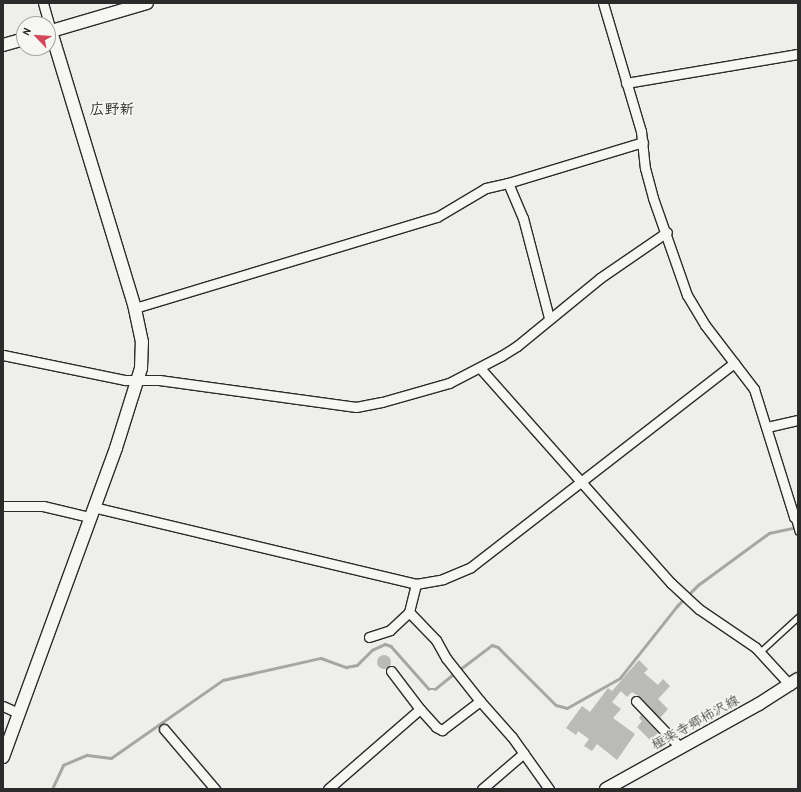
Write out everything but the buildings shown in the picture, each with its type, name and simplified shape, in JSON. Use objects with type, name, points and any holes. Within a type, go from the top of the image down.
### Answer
[{"type":"street","points":[[43,3],[46,16]]},
{"type":"street","points":[[56,30],[147,3]]},
{"type":"street","points":[[603,3],[643,142],[645,168],[687,296],[705,325],[754,389],[796,517]]},
{"type":"street","points":[[3,45],[16,41]]},
{"type":"street","points":[[3,756],[139,381],[142,342],[135,308],[56,51]]},
{"type":"street","points":[[626,83],[798,54]]},
{"type":"street","points":[[135,308],[437,217],[486,188],[508,183],[643,142]]},
{"type":"street","points":[[508,183],[523,218],[549,318]]},
{"type":"street","points":[[3,355],[125,380],[159,380],[356,407],[449,383],[480,368],[517,346],[549,318],[600,278],[667,232]]},
{"type":"street","points":[[3,506],[43,506],[91,512],[416,584],[443,579],[471,567],[734,363]]},
{"type":"street","points":[[480,368],[671,583],[699,608],[738,633],[794,682]]},
{"type":"street","points":[[767,427],[798,420]]},
{"type":"street","points":[[369,637],[390,630],[409,612],[416,584]]},
{"type":"street","points":[[409,612],[436,640],[446,658],[524,753],[546,788]]},
{"type":"street","points":[[391,671],[420,709],[436,727],[442,730],[480,701]]},
{"type":"street","name":"極楽寺郷柿沢線","points":[[606,789],[794,682]]},
{"type":"street","points":[[636,701],[680,747]]},
{"type":"street","points":[[3,706],[18,713]]},
{"type":"street","points":[[328,789],[420,709]]},
{"type":"street","points":[[164,729],[215,789]]},
{"type":"street","points":[[482,789],[524,753]]},
{"type":"lane","points":[[796,517],[798,531]]},
{"type":"lane","points":[[760,652],[798,617]]},
{"type":"waterway","points":[[459,670],[492,645],[498,647],[556,705],[567,708],[620,678],[677,606],[698,585],[769,533],[798,527]]},
{"type":"waterway","points":[[52,789],[63,765],[87,755],[111,758],[223,680],[321,658],[346,667],[357,665],[372,650],[385,644],[391,646],[429,689],[435,689],[455,673]]},
{"type":"district","name":"広野新","points":[[112,109]]}]
